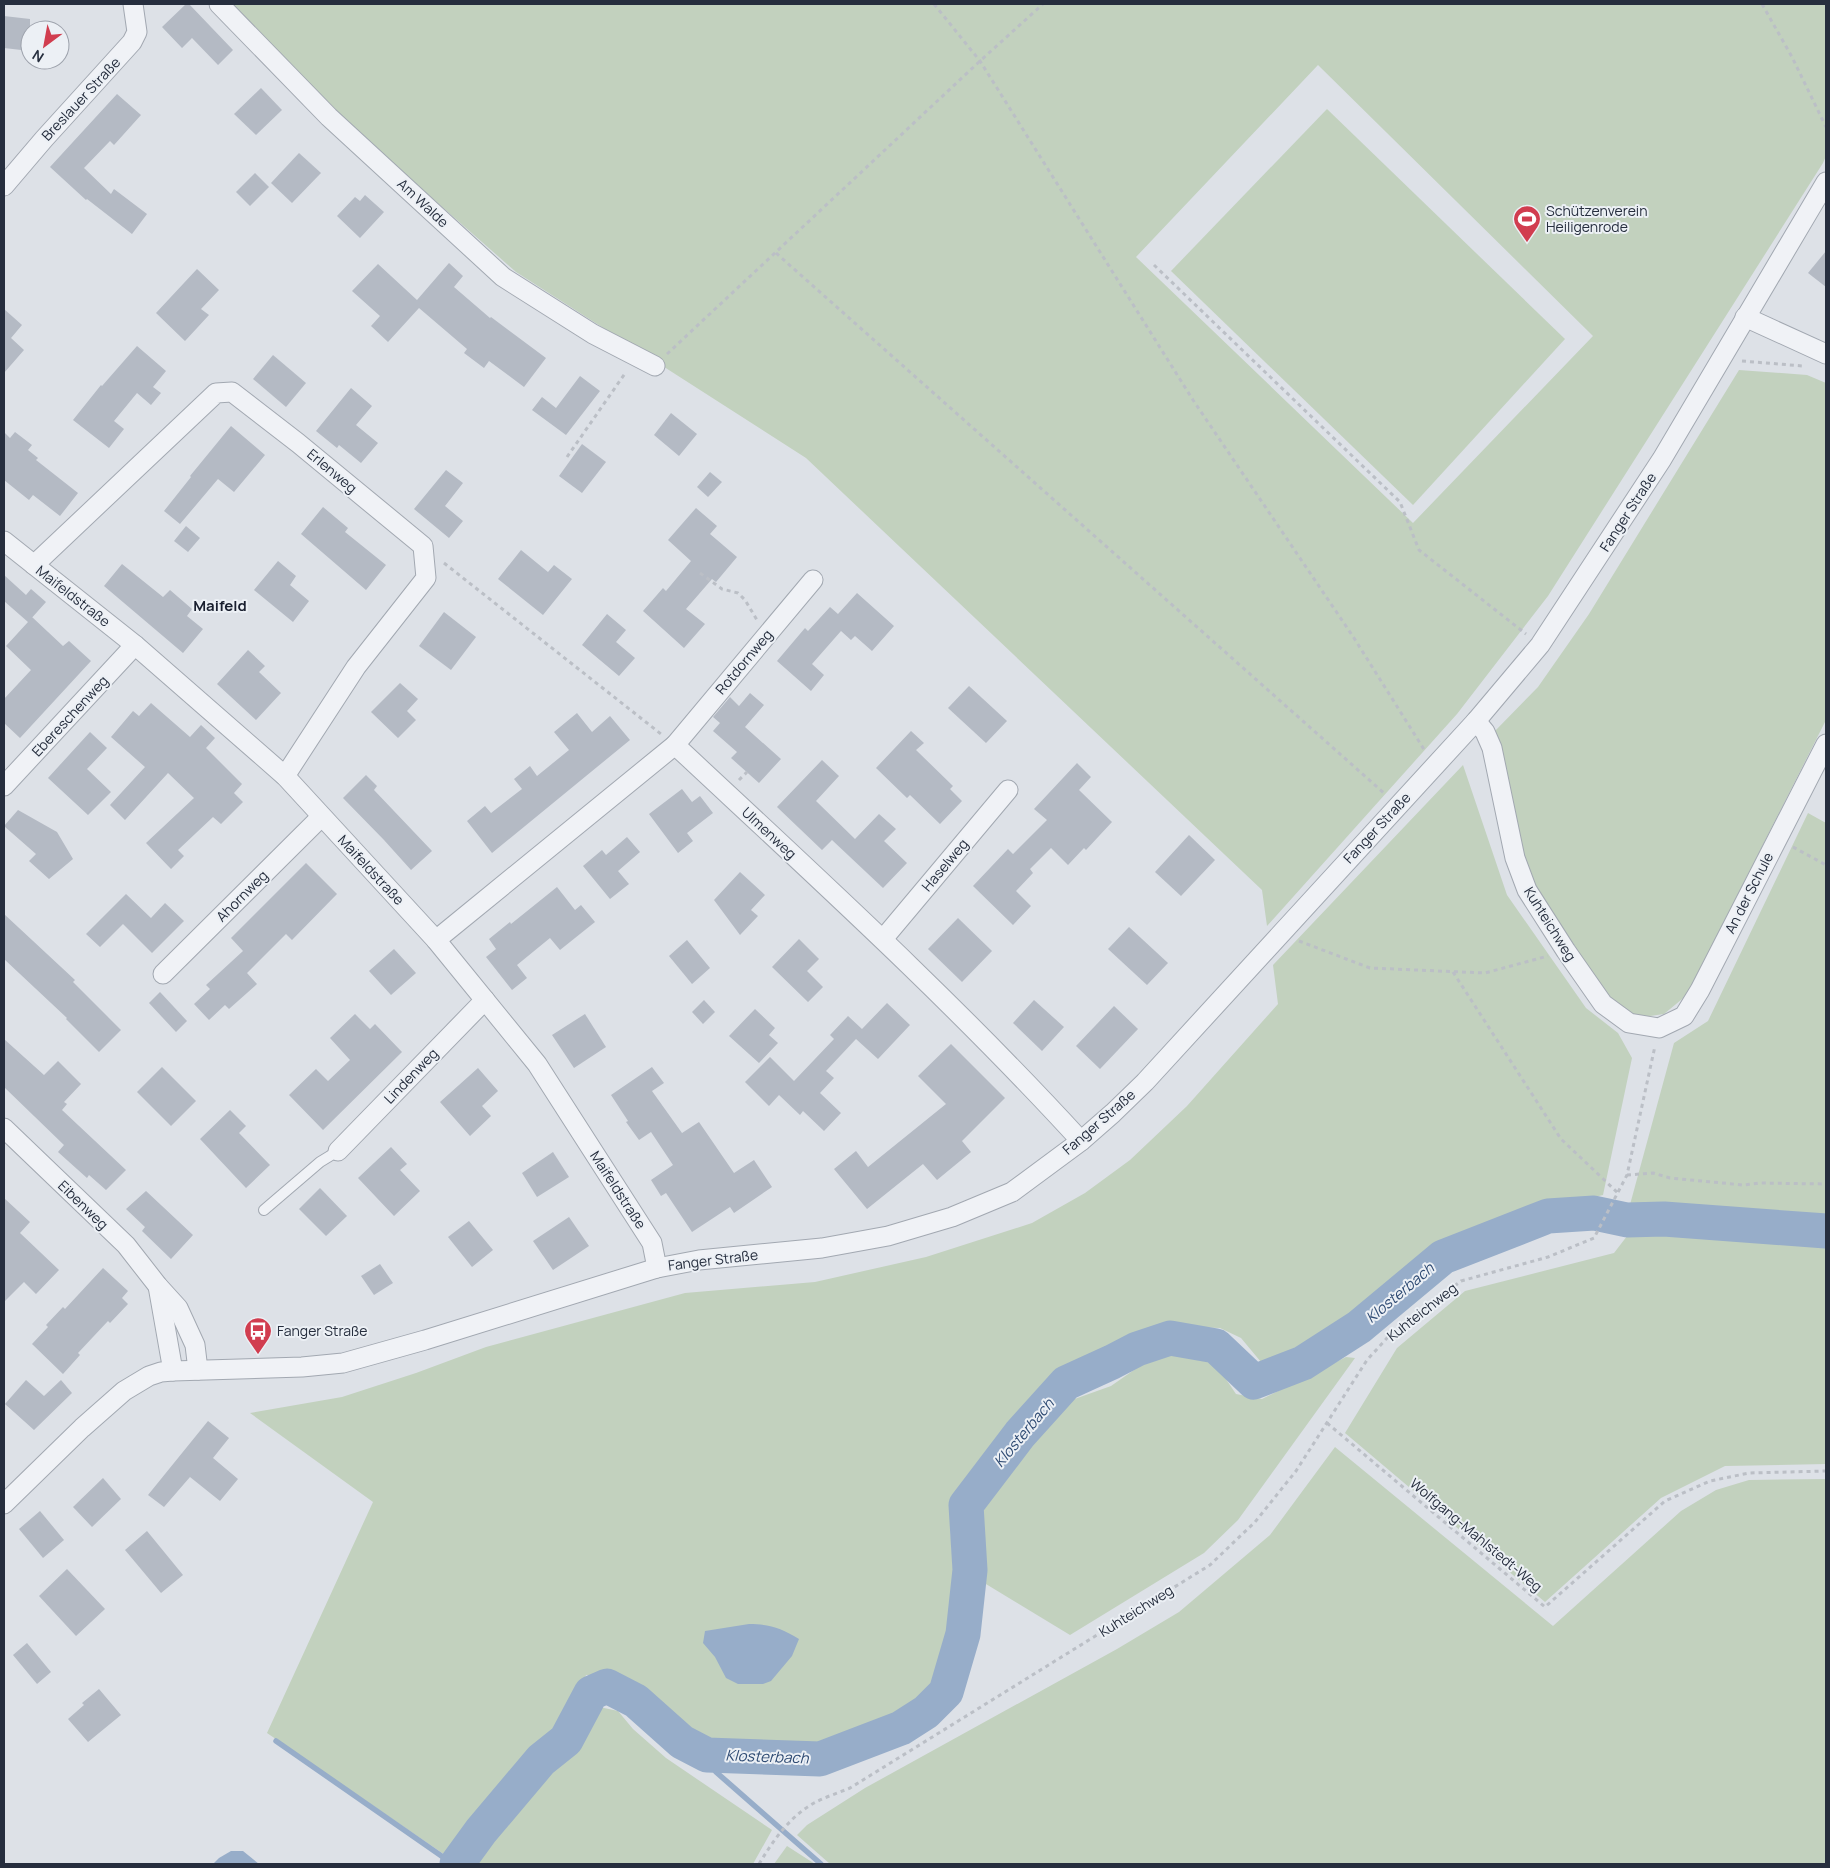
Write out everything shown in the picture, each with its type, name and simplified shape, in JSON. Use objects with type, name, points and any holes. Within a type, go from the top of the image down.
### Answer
[{"type":"street","name":"Breslauer Straße","points":[[4,186],[132,42],[137,32],[133,4]]},
{"type":"street","name":"Am Walde","points":[[219,4],[329,117],[502,277],[592,334],[655,366]]},
{"type":"street","name":"Fanger Straße","points":[[4,1504],[82,1428],[124,1391],[149,1376],[160,1372],[302,1367],[344,1363],[657,1268],[699,1260],[822,1248],[888,1236],[942,1220],[1012,1192],[1081,1141],[1145,1082],[1476,722],[1540,645],[1662,459],[1826,182]]},
{"type":"street","points":[[1745,317],[1826,354]]},
{"type":"street","name":"Erlenweg","points":[[34,565],[216,393],[232,392],[423,546]]},
{"type":"street","name":"Maifeldstraße","points":[[4,541],[135,645],[285,776],[436,940],[537,1064],[652,1243],[657,1268]]},
{"type":"street","points":[[285,776],[356,667],[426,578],[423,546]]},
{"type":"street","name":"Rotdornweg","points":[[675,745],[813,580]]},
{"type":"street","name":"Ebereschenweg","points":[[4,786],[135,645]]},
{"type":"street","name":"Kuhteichweg","points":[[1476,722],[1485,732],[1492,748],[1515,858],[1526,890],[1603,1004],[1629,1023],[1659,1028]]},
{"type":"street","name":"An der Schule","points":[[1659,1028],[1684,1016],[1700,990],[1826,744]]},
{"type":"street","points":[[436,940],[675,745]]},
{"type":"street","name":"Ulmenweg","points":[[675,745],[883,939],[1023,1078],[1081,1141]]},
{"type":"street","name":"Haselweg","points":[[883,939],[1008,790]]},
{"type":"street","name":"Ahornweg","points":[[163,974],[321,817]]},
{"type":"street","name":"Lindenweg","points":[[338,1152],[485,1000]]},
{"type":"street","name":"Eibenweg","points":[[4,1128],[126,1245],[178,1308],[195,1345],[198,1370]]},
{"type":"street","name":"Eibenweg","points":[[158,1286],[173,1371]]},
{"type":"lane","points":[[264,1210],[320,1162],[338,1152]]},
{"type":"path","points":[[934,4],[980,61],[1193,400],[1354,638],[1434,767]]},
{"type":"path","points":[[655,366],[1043,4]]},
{"type":"path","points":[[1762,4],[1792,57],[1826,127]]},
{"type":"path","points":[[776,253],[1398,806]]},
{"type":"path","points":[[1154,265],[1400,502],[1419,550],[1540,645]]},
{"type":"path","points":[[568,457],[636,358]]},
{"type":"path","points":[[423,546],[675,745]]},
{"type":"path","points":[[700,573],[722,589],[738,593],[745,600],[766,636]]},
{"type":"path","points":[[1778,837],[1803,853],[1826,864]]},
{"type":"path","points":[[1280,934],[1370,968],[1485,973],[1566,951]]},
{"type":"path","points":[[1452,972],[1561,1139],[1618,1192]]},
{"type":"path","name":"Kuhteichweg","points":[[759,1864],[774,1838],[813,1804],[859,1783],[1210,1565],[1261,1514],[1296,1471],[1367,1360],[1388,1337],[1461,1281],[1548,1257],[1594,1238],[1627,1174],[1659,1028]]},
{"type":"path","points":[[1627,1174],[1653,1173],[1670,1178],[1743,1185],[1761,1183],[1826,1184]]},
{"type":"path","name":"Wolfgang-Mahlstedt-Weg","points":[[1327,1423],[1545,1607],[1665,1501],[1710,1481],[1748,1473],[1826,1471]]},
{"type":"green space","points":[[230,4],[1826,4],[1826,156],[1823,163],[1548,596],[1457,714],[1267,926],[1262,890],[806,458],[516,272],[331,109]],"holes":[[[1318,65],[1593,336],[1413,523],[1136,257]]]},
{"type":"green space","points":[[1327,109],[1565,339],[1413,505],[1171,271]]},
{"type":"green space","points":[[1739,370],[1807,375],[1826,383],[1826,720],[1687,995],[1664,1014],[1629,1016],[1613,1003],[1532,882],[1519,839],[1494,732],[1538,687],[1589,614]]},
{"type":"green space","points":[[1463,765],[1507,895],[1586,1008],[1618,1033],[1632,1058],[1603,1195],[1532,1212],[1457,1243],[1431,1256],[1399,1276],[1361,1312],[1334,1331],[1275,1358],[1261,1362],[1241,1338],[1220,1328],[1192,1327],[1156,1329],[1135,1335],[1101,1359],[1085,1362],[1069,1369],[1051,1385],[1007,1437],[957,1506],[950,1523],[955,1598],[945,1667],[933,1696],[922,1709],[881,1729],[815,1753],[746,1750],[707,1742],[683,1734],[627,1684],[605,1675],[586,1675],[576,1701],[556,1729],[457,1844],[445,1855],[267,1733],[373,1502],[250,1413],[342,1397],[416,1373],[486,1347],[685,1293],[815,1282],[926,1257],[1032,1223],[1085,1193],[1130,1160],[1187,1106],[1278,1004],[1273,965]]},
{"type":"green space","points":[[1808,813],[1826,823],[1826,1226],[1628,1212],[1674,1043],[1708,1021]]},
{"type":"green space","points":[[1634,1227],[1826,1238],[1826,1464],[1725,1466],[1661,1498],[1545,1602],[1345,1433],[1397,1348],[1465,1291],[1614,1253]]},
{"type":"green space","points":[[1179,1353],[1211,1357],[1236,1394],[1262,1399],[1346,1357],[1355,1358],[1238,1520],[1204,1553],[1070,1635],[981,1581],[982,1509],[1024,1449],[1069,1401],[1111,1386],[1144,1363]]},
{"type":"green space","points":[[1335,1447],[1553,1626],[1681,1511],[1716,1490],[1749,1480],[1826,1479],[1826,1864],[830,1864],[797,1835],[807,1825],[865,1788],[1117,1649],[1179,1612],[1270,1535]]},
{"type":"green space","points":[[595,1706],[618,1711],[633,1729],[666,1758],[772,1830],[753,1864],[468,1864],[539,1773],[563,1749]]},
{"type":"green space","points":[[787,1846],[815,1864],[774,1864]]},
{"type":"water","points":[[749,1624],[775,1627],[799,1639],[792,1656],[771,1681],[763,1684],[738,1684],[726,1678],[715,1657],[703,1643],[705,1631]]},
{"type":"water","points":[[231,1851],[243,1851],[259,1864],[213,1864]]},
{"type":"building","points":[[186,4],[189,4],[233,50],[218,65],[192,38],[182,48],[162,27]]},
{"type":"building","points":[[4,16],[30,19],[20,20],[20,50],[4,48]]},
{"type":"building","points":[[261,88],[282,110],[256,135],[234,114]]},
{"type":"building","points":[[117,94],[141,115],[114,145],[110,141],[84,168],[111,194],[114,189],[147,214],[132,234],[86,200],[50,167]]},
{"type":"building","points":[[299,153],[321,173],[292,203],[271,183]]},
{"type":"building","points":[[255,173],[269,187],[250,206],[236,192]]},
{"type":"building","points":[[365,195],[384,212],[360,238],[337,216],[355,197],[360,201]]},
{"type":"building","points":[[1826,251],[1826,287],[1808,273]]},
{"type":"building","points":[[449,263],[463,276],[454,287],[490,318],[546,358],[524,387],[489,361],[484,368],[464,353],[467,349],[419,308],[388,342],[371,326],[380,316],[352,291],[378,264],[417,300]]},
{"type":"building","points":[[197,269],[219,290],[201,309],[209,315],[185,341],[156,313]]},
{"type":"building","points":[[4,309],[22,325],[11,338],[24,350],[4,373]]},
{"type":"building","points":[[137,346],[166,371],[153,387],[161,393],[151,405],[137,393],[114,421],[124,429],[109,448],[73,420],[101,385]]},
{"type":"building","points":[[273,355],[306,383],[286,407],[253,379]]},
{"type":"building","points":[[580,376],[600,391],[566,435],[532,410],[542,397],[556,408]]},
{"type":"building","points":[[351,388],[372,406],[356,425],[378,443],[361,463],[339,445],[337,448],[316,431]]},
{"type":"building","points":[[671,413],[697,434],[679,456],[654,435]]},
{"type":"building","points":[[231,426],[265,455],[234,492],[218,479],[180,524],[164,511]]},
{"type":"building","points":[[4,432],[10,438],[15,432],[32,445],[28,450],[38,458],[36,460],[78,493],[60,516],[33,495],[29,500],[4,480]]},
{"type":"building","points":[[582,444],[606,462],[582,493],[559,476]]},
{"type":"building","points":[[446,470],[463,483],[445,506],[463,521],[449,538],[414,509]]},
{"type":"building","points":[[710,472],[722,482],[708,497],[697,487]]},
{"type":"building","points":[[323,507],[348,528],[345,532],[386,565],[366,590],[301,534]]},
{"type":"building","points":[[696,508],[717,526],[710,534],[737,557],[716,582],[712,579],[686,609],[705,624],[684,648],[643,611],[663,588],[666,591],[691,561],[668,540]]},
{"type":"building","points":[[186,526],[200,538],[188,552],[174,541]]},
{"type":"building","points":[[521,550],[548,572],[554,565],[572,579],[543,615],[498,579]]},
{"type":"building","points":[[278,561],[296,576],[290,585],[309,601],[293,622],[254,590]]},
{"type":"building","points":[[122,564],[163,597],[170,590],[192,609],[187,616],[203,629],[183,653],[104,586]]},
{"type":"building","points":[[4,575],[26,595],[31,589],[46,602],[32,617],[63,646],[69,641],[91,661],[20,738],[4,723],[4,699],[31,670],[6,646],[28,622],[4,601]]},
{"type":"building","points":[[857,593],[894,626],[872,651],[855,636],[851,640],[841,631],[812,664],[824,675],[811,691],[777,661],[805,628],[808,631],[830,607],[838,614]]},
{"type":"building","points":[[444,612],[476,637],[451,670],[419,646]]},
{"type":"building","points":[[607,614],[626,630],[616,642],[635,658],[619,676],[582,645]]},
{"type":"building","points":[[248,650],[265,666],[259,672],[281,693],[256,720],[217,684]]},
{"type":"building","points":[[400,683],[418,699],[407,711],[416,720],[398,738],[371,712]]},
{"type":"building","points":[[969,686],[1007,721],[986,743],[948,708]]},
{"type":"building","points":[[750,693],[764,705],[745,727],[781,759],[759,783],[731,758],[737,752],[713,731],[720,723],[713,717],[730,697],[739,706]]},
{"type":"building","points":[[151,703],[190,737],[201,725],[215,738],[206,748],[242,784],[234,793],[243,802],[221,824],[213,817],[178,850],[184,856],[171,869],[146,843],[194,798],[168,773],[125,820],[110,805],[145,767],[111,737],[133,711],[139,716]]},
{"type":"building","points":[[577,713],[592,732],[610,716],[630,740],[492,853],[467,821],[485,806],[491,813],[522,789],[514,779],[530,766],[537,776],[569,750],[554,732]]},
{"type":"building","points":[[911,731],[924,743],[916,750],[953,786],[950,789],[962,801],[940,824],[910,795],[907,798],[876,768]]},
{"type":"building","points":[[90,732],[107,748],[87,769],[111,792],[88,815],[48,778]]},
{"type":"building","points":[[822,760],[839,776],[816,801],[855,839],[879,814],[896,829],[884,841],[907,863],[883,888],[832,840],[822,850],[777,807]]},
{"type":"building","points":[[1077,763],[1091,777],[1079,790],[1112,822],[1086,850],[1084,848],[1068,865],[1051,848],[1030,869],[1033,873],[1016,891],[1031,906],[1013,925],[973,886],[1008,849],[1013,854],[1047,820],[1034,809]]},
{"type":"building","points":[[366,775],[377,786],[374,790],[432,851],[411,870],[343,798]]},
{"type":"building","points":[[682,789],[692,802],[700,796],[713,813],[687,833],[693,841],[678,853],[649,814]]},
{"type":"building","points":[[18,810],[57,832],[73,859],[49,879],[29,861],[36,854],[4,826]]},
{"type":"building","points":[[1189,835],[1215,860],[1181,896],[1155,872]]},
{"type":"building","points":[[627,837],[640,852],[618,871],[629,884],[610,899],[583,866],[602,850],[606,855]]},
{"type":"building","points":[[306,863],[337,894],[292,940],[286,934],[247,973],[257,984],[229,1009],[225,1005],[209,1020],[194,1004],[210,989],[206,985],[243,951],[231,938]]},
{"type":"building","points":[[740,872],[765,895],[751,910],[758,916],[740,935],[714,900]]},
{"type":"building","points":[[557,887],[575,910],[581,905],[595,922],[560,950],[550,938],[517,965],[527,978],[512,990],[486,957],[496,949],[489,939]]},
{"type":"building","points":[[126,894],[151,918],[165,903],[184,921],[152,953],[123,924],[100,947],[86,934]]},
{"type":"building","points":[[4,914],[75,980],[73,982],[121,1030],[99,1052],[67,1018],[4,959]]},
{"type":"building","points":[[958,918],[992,951],[962,982],[928,949]]},
{"type":"building","points":[[1129,927],[1168,963],[1147,985],[1108,949]]},
{"type":"building","points":[[799,939],[819,959],[807,971],[823,987],[808,1002],[772,967]]},
{"type":"building","points":[[687,940],[710,968],[692,984],[669,956]]},
{"type":"building","points":[[394,949],[416,973],[391,995],[369,971]]},
{"type":"building","points":[[160,992],[187,1021],[176,1032],[149,1003]]},
{"type":"building","points":[[704,1000],[715,1012],[703,1024],[692,1012]]},
{"type":"building","points":[[1034,1000],[1064,1027],[1042,1051],[1013,1023]]},
{"type":"building","points":[[887,1003],[910,1025],[878,1059],[856,1039],[826,1071],[834,1078],[820,1093],[841,1113],[824,1131],[803,1111],[800,1115],[779,1095],[769,1106],[745,1082],[770,1057],[794,1081],[834,1039],[830,1035],[848,1016],[862,1029]]},
{"type":"building","points":[[1114,1006],[1138,1029],[1100,1069],[1076,1046]]},
{"type":"building","points":[[755,1009],[775,1028],[769,1035],[778,1043],[759,1063],[729,1036]]},
{"type":"building","points":[[355,1014],[370,1029],[375,1024],[402,1052],[323,1130],[289,1095],[316,1069],[328,1081],[350,1060],[330,1038]]},
{"type":"building","points":[[585,1014],[606,1047],[574,1068],[552,1035]]},
{"type":"building","points":[[4,1039],[44,1075],[58,1061],[81,1084],[64,1102],[67,1104],[62,1110],[126,1170],[106,1190],[89,1175],[87,1178],[58,1152],[64,1145],[4,1087]]},
{"type":"building","points":[[951,1044],[1005,1098],[962,1141],[971,1152],[937,1180],[923,1164],[867,1209],[834,1169],[856,1151],[868,1167],[946,1104],[918,1076]]},
{"type":"building","points":[[162,1067],[196,1101],[171,1126],[137,1092]]},
{"type":"building","points":[[652,1067],[664,1083],[652,1091],[682,1133],[699,1122],[734,1173],[754,1160],[772,1187],[734,1213],[730,1207],[692,1232],[666,1193],[661,1196],[651,1180],[673,1165],[651,1132],[639,1140],[626,1122],[628,1121],[611,1095]]},
{"type":"building","points":[[478,1068],[498,1091],[482,1106],[491,1116],[470,1136],[440,1102]]},
{"type":"building","points":[[230,1110],[246,1126],[239,1133],[270,1165],[246,1188],[200,1139]]},
{"type":"building","points":[[391,1147],[407,1164],[400,1170],[420,1191],[394,1216],[358,1178]]},
{"type":"building","points":[[553,1152],[569,1177],[537,1197],[522,1173]]},
{"type":"building","points":[[320,1188],[347,1216],[326,1236],[299,1209]]},
{"type":"building","points":[[146,1191],[193,1235],[171,1259],[142,1231],[145,1227],[126,1209]]},
{"type":"building","points":[[4,1198],[30,1222],[20,1233],[59,1270],[36,1294],[24,1282],[4,1302]]},
{"type":"building","points":[[569,1217],[589,1246],[553,1270],[533,1241]]},
{"type":"building","points":[[469,1221],[493,1250],[472,1267],[448,1237]]},
{"type":"building","points":[[380,1264],[393,1283],[374,1295],[361,1276]]},
{"type":"building","points":[[103,1268],[128,1291],[122,1298],[128,1304],[110,1323],[108,1321],[78,1353],[80,1355],[63,1374],[32,1344],[48,1327],[46,1325],[63,1307],[65,1309]]},
{"type":"building","points":[[26,1380],[44,1396],[61,1380],[72,1393],[34,1430],[5,1404]]},
{"type":"building","points":[[208,1421],[229,1438],[213,1458],[238,1479],[220,1501],[190,1477],[164,1507],[148,1495]]},
{"type":"building","points":[[103,1478],[121,1499],[92,1527],[73,1507]]},
{"type":"building","points":[[40,1511],[64,1540],[43,1558],[19,1529]]},
{"type":"building","points":[[147,1531],[183,1575],[161,1593],[125,1550]]},
{"type":"building","points":[[67,1569],[105,1609],[76,1636],[39,1596]]},
{"type":"building","points":[[27,1643],[51,1672],[37,1684],[13,1655]]},
{"type":"building","points":[[99,1689],[121,1715],[88,1742],[68,1719],[84,1705],[82,1703]]},
{"type":"waterway","name":"Klosterbach","points":[[457,1864],[481,1831],[541,1760],[566,1740],[591,1693],[607,1686],[636,1701],[682,1742],[707,1755],[820,1759],[901,1728],[926,1712],[946,1692],[963,1634],[970,1570],[966,1505],[1020,1434],[1066,1383],[1137,1349],[1170,1338],[1216,1346],[1254,1382],[1303,1363],[1359,1327],[1443,1257],[1548,1216],[1594,1213],[1627,1220],[1664,1219],[1826,1231]]},
{"type":"waterway","points":[[276,1741],[453,1864]]},
{"type":"waterway","points":[[707,1755],[716,1772],[821,1864]]},
{"type":"place","name":"Schützenverein Heiligenrode","points":[[1527,243]]},
{"type":"place","name":"Fanger Straße","points":[[258,1355]]},
{"type":"district","name":"Maifeld","points":[[220,606]]}]
